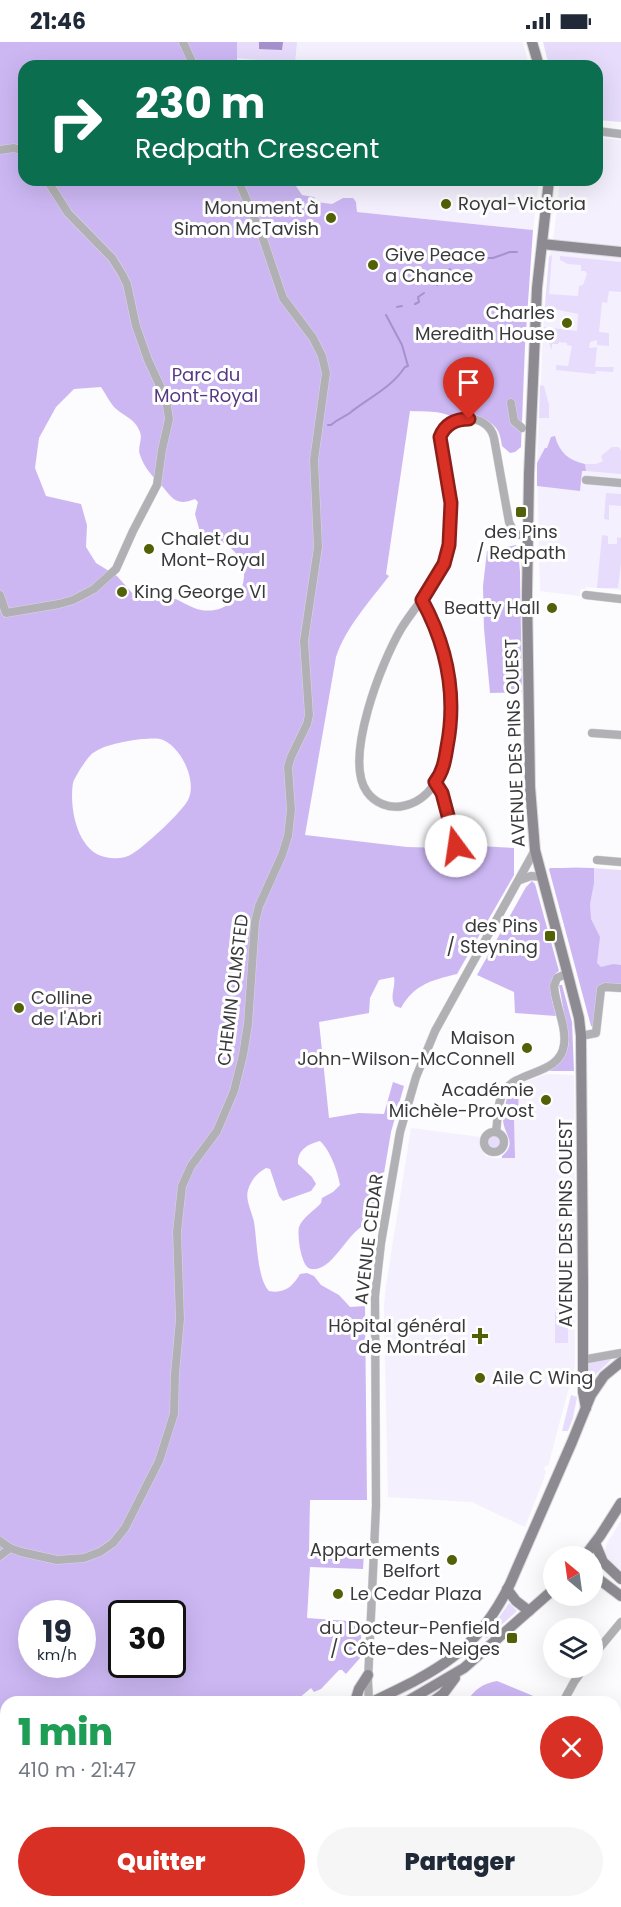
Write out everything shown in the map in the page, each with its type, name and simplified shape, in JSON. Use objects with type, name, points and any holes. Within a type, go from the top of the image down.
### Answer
[{"type":"main road","points":[[532,42],[537,60]]},
{"type":"main road","name":"AVENUE DES PINS OUEST","points":[[548,186],[533,359],[527,595],[530,775],[535,850],[568,973],[581,1036],[584,1285],[582,1392],[586,1408]]},
{"type":"main road","points":[[542,244],[621,252]]},
{"type":"main road","points":[[383,1696],[426,1676],[459,1653],[484,1628],[507,1589],[591,1395],[608,1372],[621,1363]]},
{"type":"main road","points":[[593,1546],[621,1503]]},
{"type":"main road","points":[[595,1543],[604,1564],[621,1579]]},
{"type":"main road","points":[[603,1582],[621,1596]]},
{"type":"main road","points":[[507,1589],[518,1603],[529,1611]]},
{"type":"main road","points":[[417,1696],[458,1673],[543,1599]]},
{"type":"main road","points":[[440,1696],[458,1673]]},
{"type":"main road","points":[[357,1696],[358,1689],[368,1675]]},
{"type":"street","points":[[183,42],[191,60]]},
{"type":"street","points":[[603,132],[621,134]]},
{"type":"street","points":[[0,150],[14,147],[18,149]]},
{"type":"street","points":[[0,595],[3,616],[26,609],[48,606],[73,600],[89,592],[116,568],[157,485],[169,412],[136,326],[127,284],[122,274],[112,258],[68,213],[51,186]]},
{"type":"street","name":"CHEMIN OLMSTED","points":[[0,1541],[10,1548],[65,1560],[89,1557],[105,1549],[114,1543],[125,1528],[159,1461],[174,1414],[180,1319],[177,1232],[182,1187],[191,1166],[221,1123],[234,1092],[248,1024],[255,922],[259,906],[288,836],[291,810],[288,767],[308,720],[309,695],[304,641],[318,546],[314,460],[326,373],[324,361],[313,338],[283,298],[261,234],[241,186]]},
{"type":"street","points":[[511,404],[514,421],[522,428]]},
{"type":"street","points":[[422,600],[440,639],[446,659],[450,686],[450,734],[443,768],[427,792],[411,804],[399,807],[390,806],[376,801],[367,793],[360,772],[361,742],[373,690],[387,655],[398,633],[444,564],[449,549],[451,503],[440,440],[442,432],[451,423],[469,419],[478,421],[491,429],[508,522],[515,534],[528,536]]},
{"type":"street","points":[[586,480],[621,483]]},
{"type":"street","points":[[586,596],[621,599]]},
{"type":"street","points":[[592,733],[621,735]]},
{"type":"street","points":[[435,782],[442,793],[456,846]]},
{"type":"street","name":"AVENUE CEDAR","points":[[370,1696],[368,1675],[376,1488],[375,1296],[379,1257],[398,1142],[412,1089],[432,1036],[535,850]]},
{"type":"street","points":[[597,860],[621,862]]},
{"type":"street","points":[[520,880],[531,876],[542,877]]},
{"type":"street","points":[[495,1132],[500,1101],[508,1086],[517,1079],[546,1068],[563,1051],[564,1036],[554,986],[557,978],[568,973]]},
{"type":"street","points":[[581,1036],[596,1033],[601,990],[605,987],[621,988]]},
{"type":"street","points":[[582,1360],[621,1353]]},
{"type":"street","points":[[0,1556],[10,1548]]},
{"type":"street","points":[[603,1644],[621,1623]]},
{"type":"street","points":[[566,1696],[577,1678]]},
{"type":"shaded area","points":[[237,42],[523,42],[528,60],[237,60]]},
{"type":"shaded area","points":[[237,42],[297,42],[295,60],[235,58]]},
{"type":"shaded area","points":[[259,42],[283,42],[282,50],[259,49]]},
{"type":"shaded area","points":[[543,42],[621,42],[621,122],[603,120],[603,60],[548,60]]},
{"type":"shaded area","points":[[603,138],[621,140],[621,590],[586,587],[586,589],[580,589],[580,596],[540,591],[537,463],[544,312],[549,257],[559,186],[603,186]]},
{"type":"shaded area","name":"Royal-Victoria","points":[[296,186],[538,186],[533,230],[357,212],[357,205],[343,198],[332,204],[317,202],[314,197],[302,195]]},
{"type":"shaded area","points":[[552,255],[549,294],[578,296],[579,286],[583,285],[587,274],[581,271],[581,265],[568,264],[560,260],[560,256],[621,262],[621,292],[609,291],[607,303],[602,302],[599,332],[609,333],[609,346],[597,345],[597,340],[590,342],[589,348],[597,347],[595,367],[614,367],[613,372],[596,371],[595,374],[556,370],[556,365],[568,366],[572,346],[559,342],[552,344],[552,350],[544,336],[544,327],[577,331],[578,314],[545,307],[549,257]]},
{"type":"shaded area","points":[[540,385],[544,386],[549,405],[549,418],[539,418]]},
{"type":"shaded area","points":[[612,447],[619,447],[621,451],[621,474],[586,471],[585,464],[596,464],[603,461],[601,456]]},
{"type":"shaded area","points":[[606,493],[621,494],[621,506],[609,505],[609,520],[604,519]]},
{"type":"shaded area","points":[[602,535],[608,536],[608,544],[617,544],[617,537],[621,538],[618,588],[597,588]]},
{"type":"shaded area","points":[[576,867],[621,870],[621,984],[605,983],[597,988],[592,1027],[549,869]]},
{"type":"shaded area","name":"Hôpital général de Montréal","points":[[547,1074],[574,1075],[575,1365],[548,1466],[545,1466],[544,1478],[525,1527],[472,1502],[388,1497],[384,1306],[411,1128],[480,1137],[480,1148],[486,1156],[515,1158],[514,1117],[518,1116],[519,1084]]},
{"type":"shaded area","points":[[495,1135],[500,1137],[502,1142],[500,1147],[495,1149],[490,1147],[488,1142],[490,1137]]},
{"type":"shaded area","points":[[555,1312],[568,1312],[568,1343],[555,1343]]},
{"type":"shaded area","points":[[610,1358],[611,1360],[587,1384],[588,1365],[591,1362]]},
{"type":"shaded area","points":[[571,1395],[577,1397],[573,1418],[568,1431],[562,1431]]},
{"type":"shaded area","points":[[621,1521],[621,1570],[610,1561],[605,1551],[607,1543]]},
{"type":"shaded area","points":[[509,1603],[517,1611],[486,1639],[485,1638]]},
{"type":"green space","name":"Parc du Mont-Royal","points":[[0,42],[237,42],[237,60],[18,60],[18,186],[296,186],[302,195],[314,197],[317,202],[332,204],[343,198],[353,198],[357,212],[533,230],[521,447],[510,453],[502,446],[496,428],[481,417],[464,415],[452,417],[437,412],[410,411],[386,574],[389,576],[352,625],[336,657],[305,835],[407,847],[443,848],[463,845],[514,848],[514,875],[457,974],[432,981],[418,988],[401,1008],[395,1006],[393,1002],[394,977],[379,980],[370,998],[369,1013],[319,1022],[329,1118],[359,1113],[384,1114],[393,1082],[404,1086],[391,1132],[376,1220],[357,1230],[335,1256],[320,1268],[311,1269],[305,1263],[299,1244],[299,1227],[321,1203],[322,1198],[340,1185],[333,1162],[320,1141],[304,1148],[298,1159],[298,1164],[316,1184],[311,1191],[283,1201],[279,1196],[270,1169],[266,1168],[255,1177],[248,1190],[247,1198],[254,1222],[262,1278],[269,1291],[284,1290],[300,1274],[307,1273],[314,1276],[321,1285],[339,1295],[350,1307],[365,1306],[367,1500],[310,1500],[309,1550],[364,1552],[363,1569],[310,1567],[307,1618],[362,1622],[360,1658],[346,1674],[339,1670],[321,1689],[314,1692],[311,1688],[302,1696],[0,1696]],"holes":[[[101,387],[114,407],[138,427],[141,435],[140,455],[151,475],[171,497],[183,502],[195,499],[198,502],[195,514],[200,532],[198,536],[214,543],[216,539],[231,548],[241,561],[244,573],[241,589],[237,596],[225,606],[209,611],[201,610],[170,597],[154,598],[133,594],[117,576],[96,563],[86,547],[87,525],[81,504],[46,496],[35,468],[39,438],[56,407],[74,389]],[[160,739],[174,748],[185,764],[191,783],[188,800],[162,829],[129,856],[115,858],[95,853],[77,827],[72,804],[73,783],[76,777],[88,758],[98,750],[123,742]]]},
{"type":"green space","points":[[555,436],[559,447],[566,455],[574,461],[585,464],[586,471],[582,471],[580,491],[537,486],[537,463],[551,437]]},
{"type":"green space","points":[[516,545],[520,572],[522,692],[490,693],[484,629],[483,586],[487,551]]},
{"type":"green space","points":[[550,868],[594,868],[590,904],[591,919],[600,937],[597,963],[601,967],[621,965],[621,984],[605,983],[597,988],[593,1027],[591,1026]]},
{"type":"green space","points":[[532,881],[535,884],[559,971],[554,975],[551,986],[556,1016],[515,1013],[514,992],[477,975],[526,887]]},
{"type":"green space","points":[[559,985],[562,985],[572,1022],[574,1071],[549,1071],[563,1058],[569,1040]]},
{"type":"green space","points":[[519,1084],[518,1117],[503,1116],[507,1097]]},
{"type":"green space","points":[[503,1117],[514,1118],[515,1158],[502,1158],[510,1142]]},
{"type":"green space","points":[[497,1681],[533,1696],[471,1696],[488,1683]]},
{"type":"waterway","points":[[460,255],[468,252],[477,258],[493,258],[517,252]]},
{"type":"waterway","points":[[437,285],[438,276],[450,269]]},
{"type":"waterway","points":[[415,304],[419,302],[418,297],[424,293]]},
{"type":"waterway","points":[[397,307],[402,306]]},
{"type":"waterway","points":[[328,425],[349,414],[380,392],[408,366],[402,345],[386,315]]},
{"type":"place","name":"Royal-Victoria","points":[[446,204]]},
{"type":"place","name":"Monument à Simon McTavish","points":[[331,218]]},
{"type":"place","name":"Give Peace a Chance","points":[[373,265]]},
{"type":"place","name":"Charles Meredith House","points":[[567,323]]},
{"type":"place","name":"des Pins / Redpath","points":[[521,512]]},
{"type":"place","name":"Chalet du Mont-Royal","points":[[149,549]]},
{"type":"place","name":"King George VI","points":[[122,592]]},
{"type":"place","name":"Beatty Hall","points":[[552,608]]},
{"type":"place","name":"des Pins / Steyning","points":[[550,936]]},
{"type":"place","name":"Colline de l'Abri","points":[[19,1008]]},
{"type":"place","name":"Maison John-Wilson-McConnell","points":[[527,1048]]},
{"type":"place","name":"Académie Michèle-Provost","points":[[546,1100]]},
{"type":"place","name":"Hôpital général de Montréal","points":[[480,1336]]},
{"type":"place","name":"Aile C Wing","points":[[480,1378]]},
{"type":"place","name":"Appartements Belfort","points":[[452,1560]]},
{"type":"place","name":"Le Cedar Plaza","points":[[338,1594]]},
{"type":"place","name":"du Docteur-Penfield / Côte-des-Neiges","points":[[512,1638]]},
{"type":"route","points":[[456,846],[442,793],[435,782],[443,768],[450,734],[449,675],[438,633],[422,600],[444,564],[449,545],[451,503],[440,437],[451,423],[469,419]]}]
